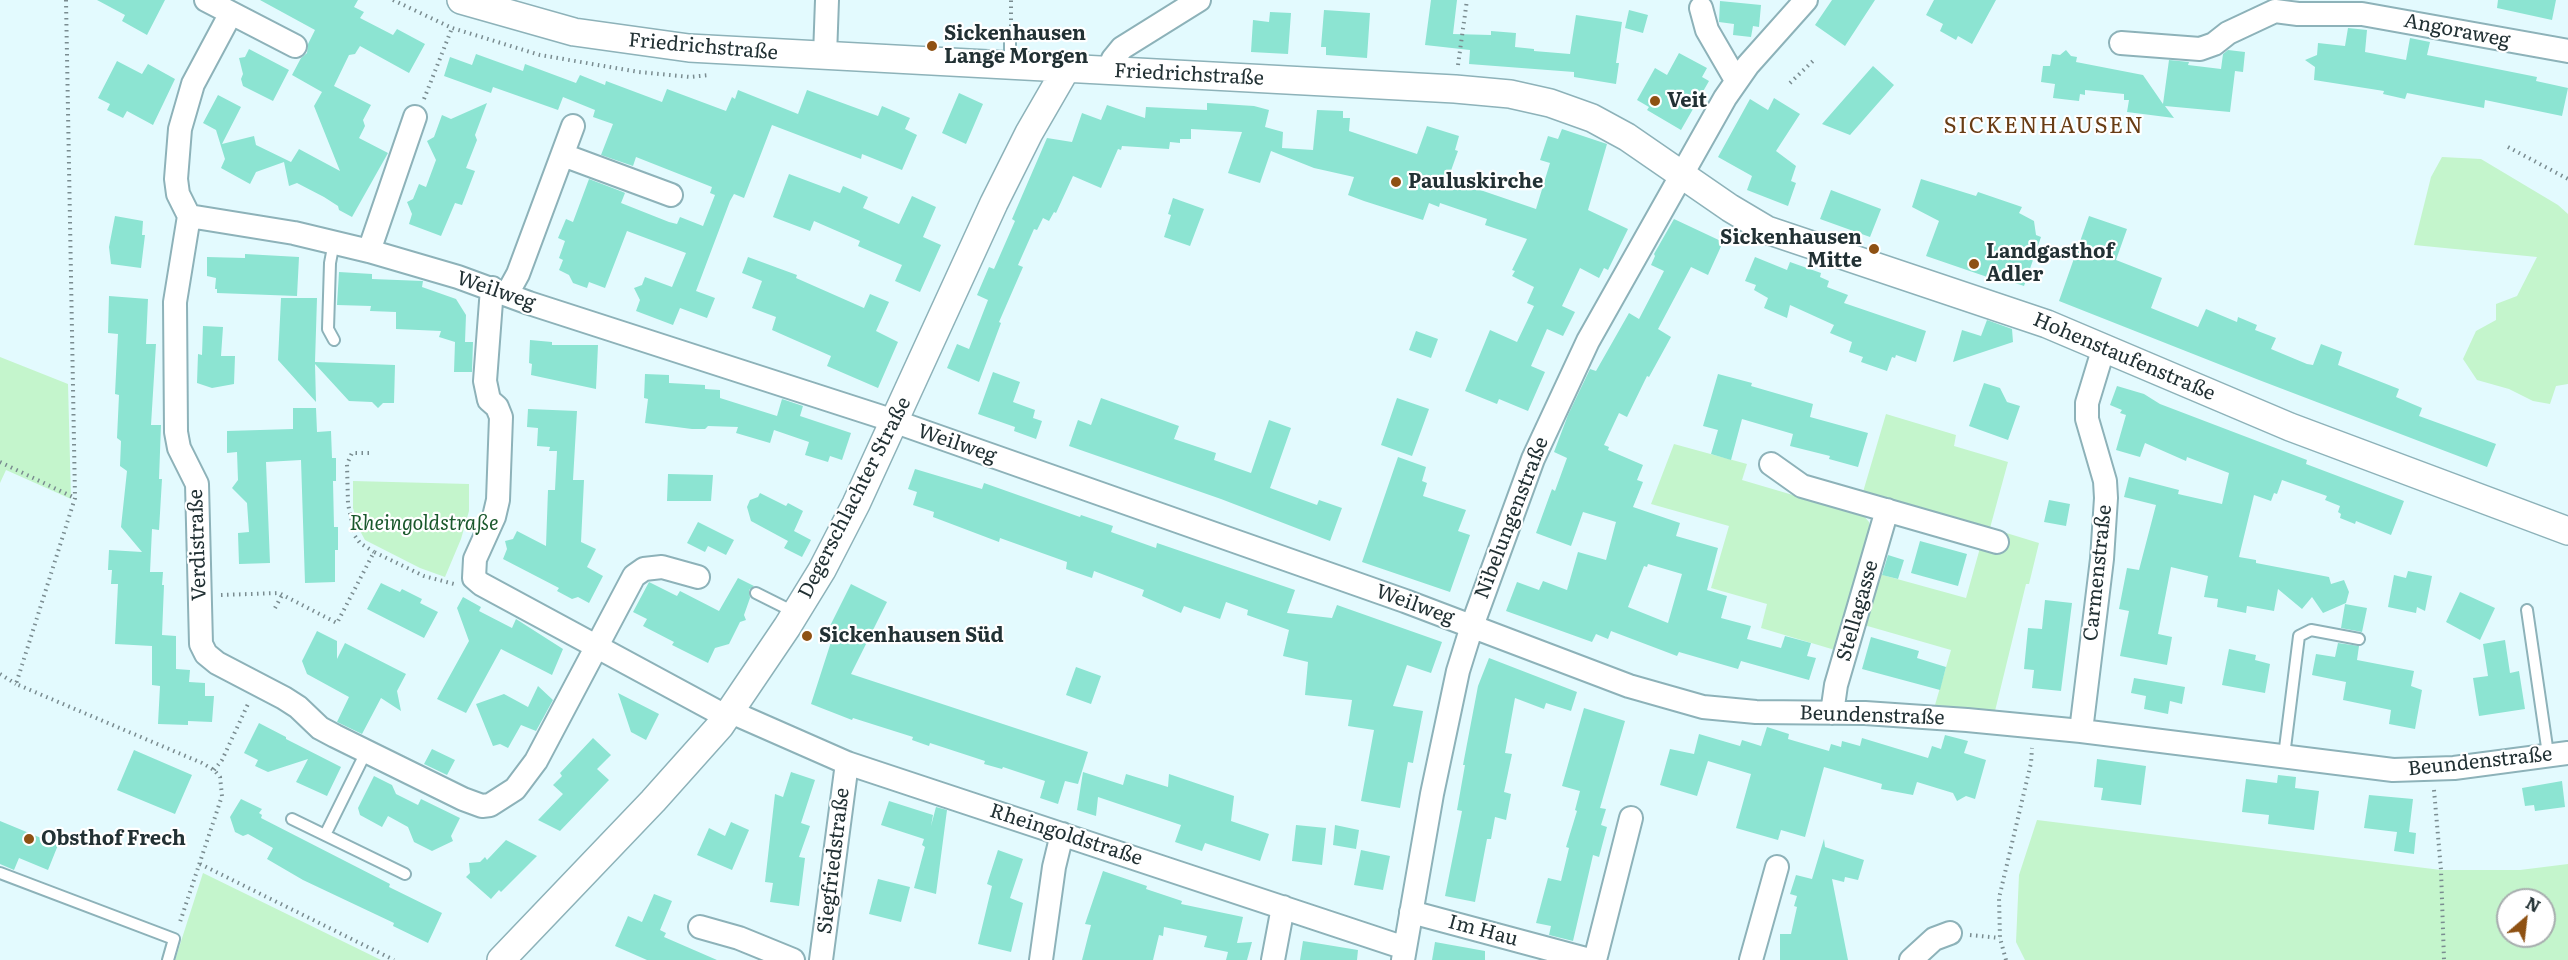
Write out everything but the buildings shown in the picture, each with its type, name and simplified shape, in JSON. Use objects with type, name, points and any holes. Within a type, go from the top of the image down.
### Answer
[{"type":"street","points":[[206,0],[294,46]]},
{"type":"street","name":"Friedrichstraße","points":[[461,0],[539,24],[609,39],[689,48],[825,56],[1010,53],[1066,69],[1455,89],[1510,94],[1592,118],[1627,137],[1684,175]]},
{"type":"street","points":[[825,56],[827,0]]},
{"type":"street","points":[[1107,70],[1113,58],[1122,48],[1198,0]]},
{"type":"street","name":"Nibelungenstraße","points":[[1404,954],[1449,709],[1472,626],[1533,459],[1551,418],[1613,296],[1684,175],[1736,80],[1806,0]]},
{"type":"street","name":"Angoraweg","points":[[2121,43],[2200,49],[2214,44],[2268,5],[2298,14],[2362,14],[2568,51]]},
{"type":"street","points":[[1701,8],[1707,30],[1736,80]]},
{"type":"street","points":[[189,216],[178,194],[176,179],[182,122],[193,84],[231,13]]},
{"type":"street","name":"Degerschlachter Straße","points":[[501,960],[653,801],[729,714],[796,613],[840,537],[1003,184],[1066,69]]},
{"type":"street","points":[[369,251],[416,117]]},
{"type":"street","points":[[474,578],[475,559],[494,517],[498,500],[501,417],[489,399],[485,381],[500,291],[518,274],[573,126]]},
{"type":"street","points":[[563,155],[671,195]]},
{"type":"street","name":"Hohenstaufenstraße","points":[[1684,175],[1730,208],[1767,230],[2005,308],[2104,347],[2290,428],[2568,531]]},
{"type":"street","name":"Weilweg","points":[[189,216],[270,228],[334,242],[500,291],[895,422],[1472,626]]},
{"type":"street","name":"Verdistraße","points":[[189,216],[175,302],[176,432],[179,448],[197,484],[201,644],[206,654],[217,663],[298,706],[320,728],[473,804],[482,806],[497,802],[515,789],[537,761],[597,645]]},
{"type":"street","name":"Carmenstraße","points":[[2081,731],[2102,559],[2106,498],[2105,481],[2087,419],[2087,404],[2104,347]]},
{"type":"street","points":[[1771,465],[1802,486],[1997,542]]},
{"type":"street","name":"Stellagasse","points":[[1832,713],[1836,686],[1887,510]]},
{"type":"street","points":[[597,645],[627,587],[634,576],[644,569],[662,567],[699,578]]},
{"type":"street","name":"Rheingoldstraße","points":[[474,578],[481,584],[729,714],[847,763],[1283,907],[1404,954]]},
{"type":"street","name":"Beundenstraße","points":[[1472,626],[1629,686],[1677,701],[1715,708],[1756,712],[1932,717],[2032,726],[2393,770],[2432,770],[2558,754]]},
{"type":"street","name":"Siegfriedstraße","points":[[821,960],[847,763]]},
{"type":"street","points":[[1595,960],[1631,818]]},
{"type":"street","points":[[1041,960],[1054,867],[1062,834]]},
{"type":"street","points":[[1751,960],[1777,867]]},
{"type":"street","points":[[1273,960],[1283,907]]},
{"type":"street","name":"Im Hau","points":[[1411,912],[1590,960]]},
{"type":"street","points":[[700,927],[740,938],[793,960]]},
{"type":"street","points":[[1911,960],[1934,939],[1950,933]]},
{"type":"lane","points":[[334,242],[330,263],[328,328],[334,340]]},
{"type":"lane","points":[[756,593],[796,613]]},
{"type":"lane","points":[[2527,610],[2558,754]]},
{"type":"lane","points":[[2284,756],[2298,636],[2311,630],[2359,639]]},
{"type":"lane","points":[[325,835],[366,752]]},
{"type":"lane","points":[[292,819],[405,874]]},
{"type":"lane","points":[[0,873],[174,939],[168,960]]},
{"type":"path","points":[[16,684],[75,498],[66,0]]},
{"type":"path","points":[[393,0],[452,28],[416,117]]},
{"type":"path","points":[[1010,53],[1011,0]]},
{"type":"path","points":[[1455,89],[1467,0]]},
{"type":"path","points":[[1790,83],[1815,59]]},
{"type":"path","points":[[2508,147],[2568,178]]},
{"type":"path","points":[[369,453],[352,453],[347,464],[348,504],[355,536],[360,543],[438,582],[461,583],[474,578]]},
{"type":"path","points":[[0,462],[75,498]]},
{"type":"path","points":[[200,596],[282,595],[337,623],[374,552]]},
{"type":"path","points":[[275,608],[282,595]]},
{"type":"path","points":[[0,674],[16,684],[214,770],[220,777],[222,796],[174,939]]},
{"type":"path","points":[[214,770],[222,760],[257,684]]},
{"type":"path","points":[[2006,960],[2000,938],[1999,898],[2031,763],[2032,726]]},
{"type":"path","points":[[2432,770],[2441,870],[2444,960]]},
{"type":"path","points":[[200,864],[394,960]]},
{"type":"path","points":[[1950,933],[2000,938]]},
{"type":"green space","points":[[2442,157],[2481,159],[2558,205],[2568,214],[2568,384],[2556,386],[2550,404],[2533,401],[2509,389],[2477,380],[2463,359],[2476,331],[2496,320],[2496,304],[2517,296],[2537,257],[2414,245],[2431,177]]},
{"type":"green space","points":[[0,357],[68,384],[71,499],[6,470],[0,483]]},
{"type":"green space","points":[[1886,414],[1956,435],[1954,446],[2008,462],[1990,528],[2039,543],[2029,584],[2026,584],[1995,711],[1935,705],[1951,650],[1864,625],[1879,574],[1966,598],[1980,548],[1863,492]]},
{"type":"green space","points":[[1674,444],[1747,464],[1742,480],[1864,516],[1869,522],[1870,530],[1835,650],[1761,628],[1767,604],[1711,588],[1729,526],[1651,504]]},
{"type":"green space","name":"Rheingoldstraße","points":[[353,481],[469,484],[469,511],[461,539],[445,577],[420,568],[365,540],[353,508]]},
{"type":"green space","points":[[2037,820],[2441,870],[2520,870],[2568,864],[2568,960],[2025,960],[2016,942],[2019,875]]},
{"type":"green space","points":[[203,873],[381,960],[175,960]]},
{"type":"place","name":"Sickenhausen Lange Morgen","points":[[932,46]]},
{"type":"place","name":"Veit","points":[[1655,101]]},
{"type":"place","name":"Pauluskirche","points":[[1396,182]]},
{"type":"place","name":"Sickenhausen Mitte","points":[[1874,249]]},
{"type":"place","name":"Landgasthof Adler","points":[[1974,264]]},
{"type":"place","name":"Sickenhausen Süd","points":[[807,636]]},
{"type":"place","name":"Obsthof Frech","points":[[29,839]]},
{"type":"district","name":"SICKENHAUSEN","points":[[2044,127]]}]
